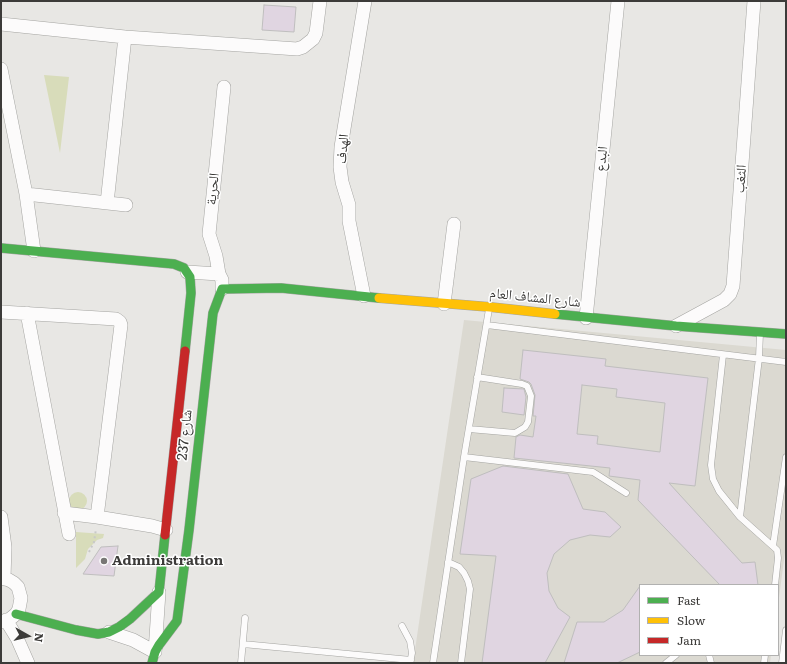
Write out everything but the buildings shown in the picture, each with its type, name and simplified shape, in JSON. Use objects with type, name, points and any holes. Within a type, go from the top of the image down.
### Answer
[{"type":"street","points":[[1,24],[125,37],[296,49],[303,47],[313,38],[316,33],[320,1]]},
{"type":"street","name":"الهدف","points":[[364,296],[349,221],[349,205],[342,182],[340,167],[341,147],[365,1]]},
{"type":"street","name":"البدع","points":[[586,318],[618,1]]},
{"type":"street","name":"الثغب","points":[[676,326],[724,300],[730,294],[733,286],[754,1]]},
{"type":"street","points":[[107,203],[125,37]]},
{"type":"street","points":[[1,69],[26,194],[34,251]]},
{"type":"street","name":"الحرية","points":[[222,289],[223,284],[209,234],[224,87]]},
{"type":"street","points":[[26,194],[126,205]]},
{"type":"street","points":[[444,304],[454,224]]},
{"type":"street","points":[[1,248],[174,264],[184,268],[190,277],[191,293],[159,592],[159,651],[109,632]]},
{"type":"street","points":[[187,272],[219,274]]},
{"type":"street","name":"شارع المشاف العام","points":[[222,289],[281,288],[490,307],[586,318],[786,334]]},
{"type":"street","name":"شارع 237","points":[[159,651],[175,625],[178,615],[190,522],[212,313],[222,289]]},
{"type":"street","points":[[1,312],[116,319],[120,322],[120,333],[97,514]]},
{"type":"street","points":[[27,313],[68,534]]},
{"type":"street","points":[[64,513],[147,518],[166,516]]},
{"type":"street","points":[[97,514],[166,530]]},
{"type":"street","points":[[1,517],[5,547],[2,578],[14,583],[20,592],[21,604],[8,619]]},
{"type":"street","points":[[8,619],[98,634],[109,632],[119,627],[130,619],[159,592]]},
{"type":"street","points":[[8,619],[28,663]]},
{"type":"lane","points":[[433,663],[464,457],[490,307]]},
{"type":"lane","points":[[486,326],[786,362]]},
{"type":"lane","points":[[740,517],[759,358],[760,332]]},
{"type":"lane","points":[[723,355],[712,472],[713,479],[719,491],[740,517],[777,550],[779,556],[775,584]]},
{"type":"lane","points":[[469,428],[515,433],[525,427],[529,416],[532,396],[527,386],[478,377]]},
{"type":"lane","points":[[464,457],[593,472],[626,493]]},
{"type":"lane","points":[[773,546],[786,457]]},
{"type":"lane","points":[[448,562],[458,567],[464,573],[468,580],[470,589],[461,663]]},
{"type":"lane","points":[[241,663],[245,618]]},
{"type":"lane","points":[[243,644],[410,661],[412,653],[410,641],[402,626]]},
{"type":"lane","points":[[782,663],[786,630]]},
{"type":"lane","points":[[666,663],[675,656]]},
{"type":"path","points":[[89,552],[94,542],[97,514]]},
{"type":"shaded area","points":[[464,320],[786,350],[786,545],[779,598],[779,584],[639,584],[639,656],[771,656],[770,663],[413,663]]},
{"type":"green space","points":[[44,75],[69,77],[60,153]]},
{"type":"green space","points":[[78,492],[84,495],[87,501],[84,507],[78,510],[72,507],[69,501],[72,495]]},
{"type":"green space","points":[[76,532],[104,534],[103,538],[97,540],[88,549],[85,559],[76,568]]},
{"type":"traffic: fast","points":[[1,248],[174,264],[184,268],[190,277],[191,293],[185,351]]},
{"type":"traffic: fast","points":[[152,663],[159,645],[177,621],[189,530],[213,313],[222,289],[281,288],[379,298]]},
{"type":"traffic: fast","points":[[555,314],[676,326],[786,334]]},
{"type":"traffic: fast","points":[[16,614],[76,630],[98,634],[109,632],[119,627],[130,619],[159,592],[165,535]]},
{"type":"traffic: slow","points":[[379,298],[555,314]]},
{"type":"traffic: jam","points":[[165,535],[185,351]]},
{"type":"place","name":"Administration","points":[[104,561]]}]
